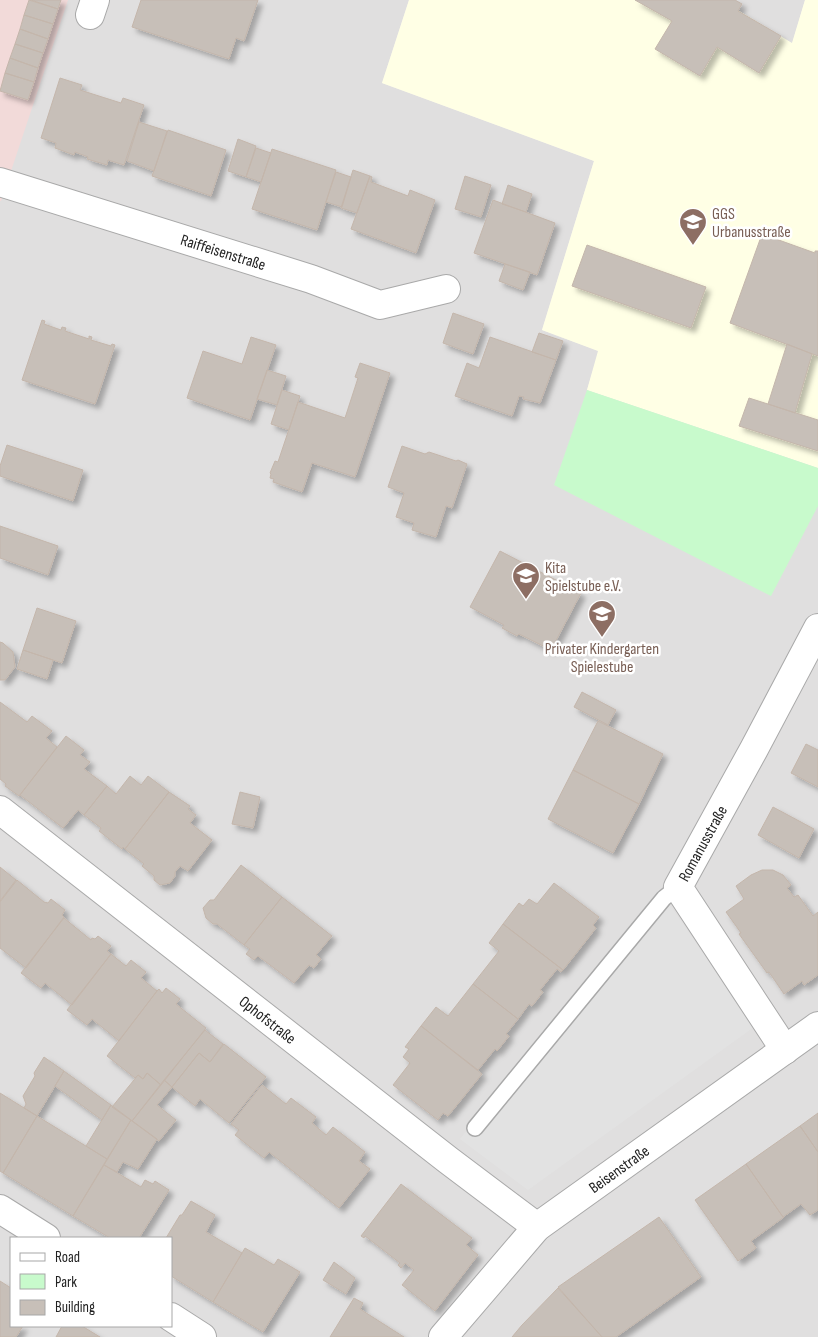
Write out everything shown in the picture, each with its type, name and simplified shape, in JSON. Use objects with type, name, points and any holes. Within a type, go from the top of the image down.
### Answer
[{"type":"street","name":"Raiffeisenstraße","points":[[0,182],[311,279],[380,305],[446,289]]},
{"type":"street","name":"Romanusstraße","points":[[785,1050],[678,887],[818,628]]},
{"type":"street","name":"Ophofstraße","points":[[0,810],[448,1160],[537,1227]]},
{"type":"street","name":"Beisenstraße","points":[[443,1337],[537,1227],[818,1026]]},
{"type":"street","points":[[0,1209],[44,1237]]},
{"type":"street","points":[[172,1318],[202,1337]]},
{"type":"lane","points":[[475,1128],[664,898],[678,887]]},
{"type":"shaded area","points":[[0,0],[68,0],[1,201],[0,201]]},
{"type":"shaded area","points":[[67,0],[409,0],[382,83],[594,161],[542,330],[599,351],[587,390],[818,468],[818,1337],[0,1337],[0,201]]},
{"type":"shaded area","name":"GGS Urbanusstraße","points":[[409,0],[721,0],[792,43],[805,0],[818,0],[818,468],[587,390],[598,351],[542,330],[594,161],[382,83]]},
{"type":"shaded area","points":[[721,0],[805,0],[792,44]]},
{"type":"shaded area","points":[[659,889],[754,1027],[528,1190],[460,1139]]},
{"type":"green space","points":[[587,390],[818,468],[818,506],[771,596],[554,485]]},
{"type":"building","points":[[29,0],[58,9],[53,24],[24,15]]},
{"type":"building","points":[[31,0],[61,0],[58,9]]},
{"type":"building","points":[[141,0],[258,0],[244,41],[236,38],[229,59],[132,27]]},
{"type":"building","points":[[635,0],[735,0],[742,4],[738,11],[781,36],[759,73],[717,47],[700,76],[655,49],[672,21]]},
{"type":"building","points":[[24,15],[53,24],[48,39],[20,29]]},
{"type":"building","points":[[20,29],[48,39],[43,53],[15,44]]},
{"type":"building","points":[[15,44],[43,53],[38,68],[10,58]]},
{"type":"building","points":[[10,58],[38,68],[34,82],[5,73]]},
{"type":"building","points":[[5,73],[34,82],[28,100],[0,91]]},
{"type":"building","points":[[60,78],[82,85],[80,90],[121,103],[123,98],[144,105],[124,165],[108,160],[107,165],[87,159],[88,157],[75,152],[74,155],[55,148],[56,143],[41,138]]},
{"type":"building","points":[[139,122],[167,131],[154,171],[127,161]]},
{"type":"building","points":[[168,130],[226,150],[211,196],[152,176]]},
{"type":"building","points":[[238,139],[256,146],[246,177],[228,171]]},
{"type":"building","points":[[256,148],[271,153],[261,182],[246,177]]},
{"type":"building","points":[[272,149],[336,170],[317,230],[252,209]]},
{"type":"building","points":[[353,170],[370,176],[357,213],[341,208]]},
{"type":"building","points":[[336,172],[351,177],[342,207],[326,202]]},
{"type":"building","points":[[370,176],[372,177],[371,182],[408,196],[410,190],[435,200],[416,253],[351,229]]},
{"type":"building","points":[[465,176],[491,185],[481,217],[455,209]]},
{"type":"building","points":[[508,185],[532,194],[526,212],[502,204]]},
{"type":"building","points":[[493,200],[555,223],[537,275],[474,253]]},
{"type":"building","points":[[762,234],[815,253],[815,251],[818,251],[818,356],[730,323]]},
{"type":"building","points":[[587,245],[706,287],[691,328],[572,286]]},
{"type":"building","points":[[505,264],[530,272],[523,290],[499,281]]},
{"type":"building","points":[[453,313],[484,324],[473,354],[443,343]]},
{"type":"building","points":[[42,320],[45,321],[44,324],[61,330],[62,327],[66,328],[65,331],[89,339],[89,336],[92,337],[91,340],[111,346],[112,344],[115,345],[95,404],[22,380]]},
{"type":"building","points":[[539,333],[563,341],[556,360],[532,352]]},
{"type":"building","points":[[251,337],[276,345],[250,420],[187,398],[203,351],[242,364]]},
{"type":"building","points":[[490,337],[556,360],[540,403],[523,399],[524,397],[519,396],[512,416],[455,396],[467,363],[479,368]]},
{"type":"building","points":[[787,344],[812,354],[795,413],[768,404]]},
{"type":"building","points":[[360,363],[390,373],[355,477],[312,463],[302,492],[273,482],[274,479],[270,478],[270,473],[275,461],[278,462],[298,402],[345,418],[358,378],[355,377]]},
{"type":"building","points":[[267,370],[286,376],[277,405],[257,399]]},
{"type":"building","points":[[282,390],[300,396],[289,430],[271,424]]},
{"type":"building","points":[[749,398],[818,420],[818,451],[739,426]]},
{"type":"building","points":[[7,445],[83,470],[73,501],[0,476],[0,466]]},
{"type":"building","points":[[402,446],[425,454],[429,452],[467,464],[452,508],[446,506],[436,537],[412,530],[414,523],[396,517],[404,493],[388,487]]},
{"type":"building","points":[[0,526],[58,546],[48,575],[0,558]]},
{"type":"building","name":"Kita Spielstube e.V.","points":[[500,551],[581,593],[551,650],[519,634],[517,636],[502,628],[504,625],[470,607]]},
{"type":"building","points":[[37,608],[76,621],[62,663],[23,650]]},
{"type":"building","points":[[0,642],[13,652],[15,667],[5,680],[0,680]]},
{"type":"building","points":[[23,650],[53,660],[47,679],[17,669]]},
{"type":"building","points":[[582,692],[616,710],[608,725],[574,707]]},
{"type":"building","points":[[0,702],[27,722],[32,716],[52,731],[46,738],[57,747],[19,796],[5,786],[6,784],[0,779]]},
{"type":"building","points":[[598,721],[663,754],[639,804],[573,770]]},
{"type":"building","points":[[66,736],[84,750],[80,755],[90,762],[84,769],[107,786],[84,815],[78,810],[63,828],[20,795]]},
{"type":"building","points":[[806,744],[818,750],[818,787],[791,773]]},
{"type":"building","points":[[573,770],[639,804],[613,853],[548,819]]},
{"type":"building","points":[[130,776],[141,785],[148,776],[169,792],[125,849],[123,847],[122,849],[99,831],[101,828],[84,815],[107,786],[116,794]]},
{"type":"building","points":[[169,792],[190,806],[188,809],[196,815],[190,823],[212,840],[188,871],[180,866],[170,883],[160,885],[154,880],[154,876],[142,866],[144,864],[125,849]]},
{"type":"building","points":[[240,792],[260,797],[253,828],[232,824]]},
{"type":"building","points":[[773,807],[814,829],[799,858],[758,835]]},
{"type":"building","points":[[241,865],[282,897],[244,945],[206,918],[203,908],[210,900],[214,900]]},
{"type":"building","points":[[0,867],[16,880],[0,901]]},
{"type":"building","points":[[762,870],[773,870],[783,875],[791,885],[787,888],[794,897],[798,895],[813,916],[818,912],[818,975],[804,985],[802,981],[784,994],[739,934],[741,933],[726,912],[744,899],[736,886],[751,875]]},
{"type":"building","points":[[17,880],[44,902],[48,903],[51,899],[65,910],[62,915],[64,917],[26,968],[0,948],[0,902]]},
{"type":"building","points":[[554,883],[599,917],[593,925],[596,928],[563,970],[503,924],[519,903],[523,906],[529,899],[537,904]]},
{"type":"building","points":[[282,897],[332,936],[316,955],[321,959],[314,968],[309,965],[294,983],[258,956],[254,960],[246,954],[250,949],[244,945]]},
{"type":"building","points":[[64,918],[91,940],[98,936],[111,946],[107,951],[111,954],[72,1005],[45,983],[41,988],[21,973]]},
{"type":"building","points":[[503,924],[563,970],[561,972],[557,969],[540,990],[543,992],[532,1006],[529,1004],[518,1019],[473,984],[499,951],[489,943]]},
{"type":"building","points":[[111,954],[126,966],[131,960],[146,972],[141,978],[157,991],[119,1041],[92,1019],[87,1025],[67,1010]]},
{"type":"building","points":[[473,984],[518,1019],[506,1034],[509,1036],[497,1051],[495,1049],[478,1070],[421,1026],[436,1007],[448,1016]]},
{"type":"building","points":[[166,988],[180,999],[176,1004],[206,1028],[161,1085],[147,1073],[143,1079],[138,1075],[135,1078],[107,1056],[157,991],[159,989],[162,993]]},
{"type":"building","points":[[421,1026],[482,1074],[448,1116],[443,1113],[438,1120],[393,1085],[410,1063],[403,1057],[409,1049],[405,1047]]},
{"type":"building","points":[[205,1030],[223,1044],[210,1062],[199,1053],[172,1087],[164,1080]]},
{"type":"building","points":[[224,1044],[266,1077],[229,1123],[200,1099],[195,1106],[172,1087],[199,1053],[210,1062]]},
{"type":"building","points":[[44,1057],[64,1071],[37,1116],[24,1108],[26,1104],[23,1096]]},
{"type":"building","points":[[64,1071],[111,1105],[102,1120],[55,1086]]},
{"type":"building","points":[[147,1073],[161,1085],[132,1121],[112,1107],[138,1075],[143,1079]]},
{"type":"building","points":[[164,1080],[172,1087],[157,1105],[176,1120],[159,1141],[132,1121]]},
{"type":"building","points":[[262,1085],[286,1104],[291,1098],[316,1117],[312,1123],[326,1135],[333,1127],[365,1152],[359,1161],[370,1169],[339,1208],[269,1152],[264,1158],[235,1135],[239,1130],[231,1124]]},
{"type":"building","points":[[0,1093],[37,1116],[3,1173],[0,1171]]},
{"type":"building","points":[[111,1105],[131,1120],[107,1159],[86,1146]]},
{"type":"building","points":[[818,1113],[818,1152],[800,1126]]},
{"type":"building","points":[[37,1116],[107,1159],[73,1216],[3,1173]]},
{"type":"building","points":[[131,1120],[157,1139],[138,1169],[123,1162],[117,1172],[104,1165]]},
{"type":"building","points":[[800,1126],[818,1152],[818,1210],[810,1215],[801,1204],[783,1217],[746,1164]]},
{"type":"building","points":[[746,1164],[784,1217],[751,1241],[756,1248],[738,1261],[695,1200]]},
{"type":"building","points":[[104,1165],[141,1187],[145,1180],[153,1184],[155,1181],[169,1190],[140,1237],[108,1237],[73,1216]]},
{"type":"building","points":[[401,1184],[472,1238],[466,1245],[478,1255],[435,1311],[402,1285],[414,1270],[405,1263],[401,1268],[398,1265],[400,1263],[365,1236],[364,1238],[361,1236]]},
{"type":"building","points":[[191,1201],[215,1215],[206,1232],[242,1253],[213,1302],[172,1277],[172,1237],[167,1237],[180,1215],[182,1215]]},
{"type":"building","points":[[659,1217],[701,1277],[616,1337],[602,1337],[558,1287]]},
{"type":"building","points":[[245,1248],[274,1265],[278,1259],[300,1272],[263,1332],[213,1302]]},
{"type":"building","points":[[334,1262],[355,1278],[346,1294],[323,1280]]},
{"type":"building","points":[[0,1281],[10,1287],[10,1327],[22,1327],[16,1337],[0,1337]]},
{"type":"building","points":[[558,1288],[602,1337],[512,1337],[522,1325]]},
{"type":"building","points":[[354,1298],[363,1303],[360,1309],[404,1337],[330,1337]]},
{"type":"building","points":[[61,1327],[84,1327],[100,1337],[56,1337]]},
{"type":"place","name":"GGS Urbanusstraße","points":[[693,246]]},
{"type":"place","name":"Kita Spielstube e.V.","points":[[526,600]]},
{"type":"place","name":"Privater Kindergarten Spielestube","points":[[602,638]]}]
